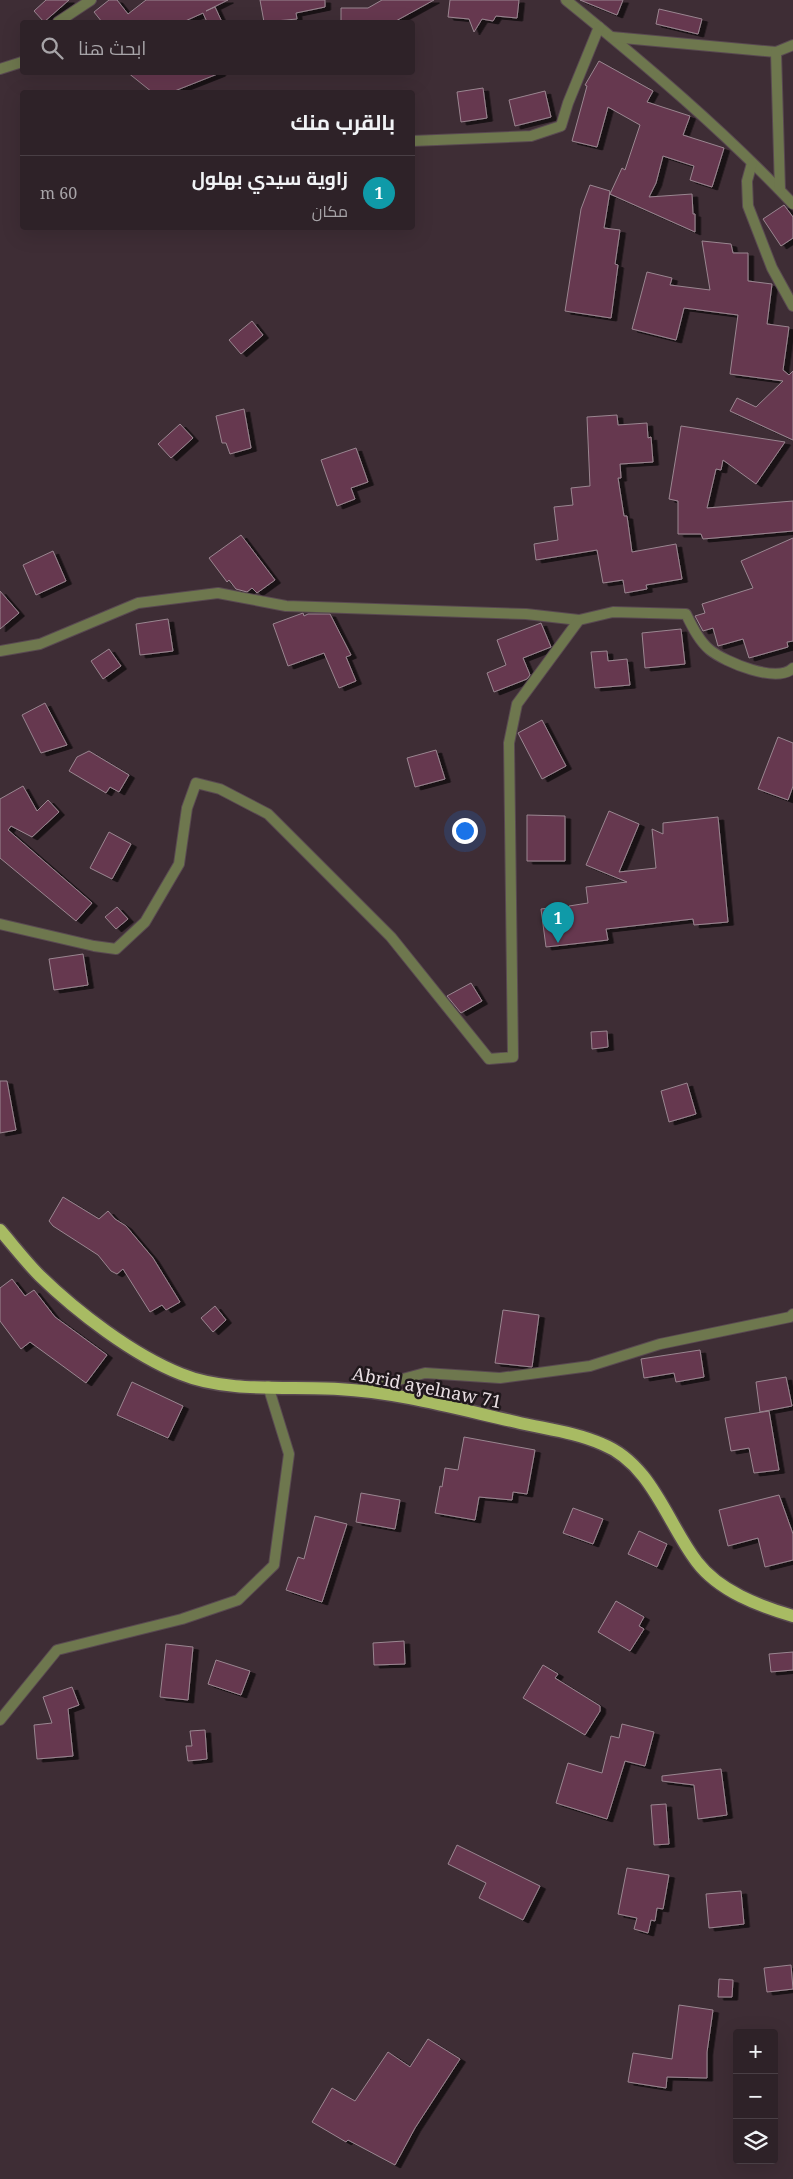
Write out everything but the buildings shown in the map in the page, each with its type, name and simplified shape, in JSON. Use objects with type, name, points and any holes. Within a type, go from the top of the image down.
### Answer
[{"type":"main road","name":"Abrid aɣelnaw 71","points":[[0,1230],[39,1275],[78,1309],[139,1353],[180,1374],[206,1382],[232,1386],[358,1390],[449,1406],[561,1431],[604,1444],[617,1451],[647,1482],[661,1500],[698,1564],[719,1583],[750,1601],[793,1616]]},
{"type":"street","points":[[61,20],[91,0]]},
{"type":"street","points":[[566,0],[687,102],[752,162],[793,204]]},
{"type":"street","points":[[415,141],[531,136],[561,126],[568,103],[599,27]]},
{"type":"street","points":[[612,38],[776,52],[793,45]]},
{"type":"street","points":[[776,52],[780,190]]},
{"type":"street","points":[[0,69],[20,63]]},
{"type":"street","points":[[752,162],[747,181],[748,206],[772,268],[793,306]]},
{"type":"street","points":[[0,651],[40,644],[138,603],[218,593],[286,606],[526,614],[579,620],[613,612],[686,614],[696,633],[710,650],[750,670],[772,675],[789,672],[793,668]]},
{"type":"street","points":[[0,924],[94,946],[116,949],[145,922],[179,864],[187,808],[196,783],[220,789],[268,814],[352,897],[391,937],[489,1059],[513,1057],[509,742],[517,704],[579,620]]},
{"type":"street","points":[[358,1390],[425,1373],[500,1378],[590,1366],[660,1344],[790,1318],[793,1314]]},
{"type":"street","points":[[0,1720],[57,1650],[182,1619],[238,1600],[274,1565],[289,1454],[268,1386]]},
{"type":"place","name":"زاوية سيدي بهلول","points":[[558,943]]}]
